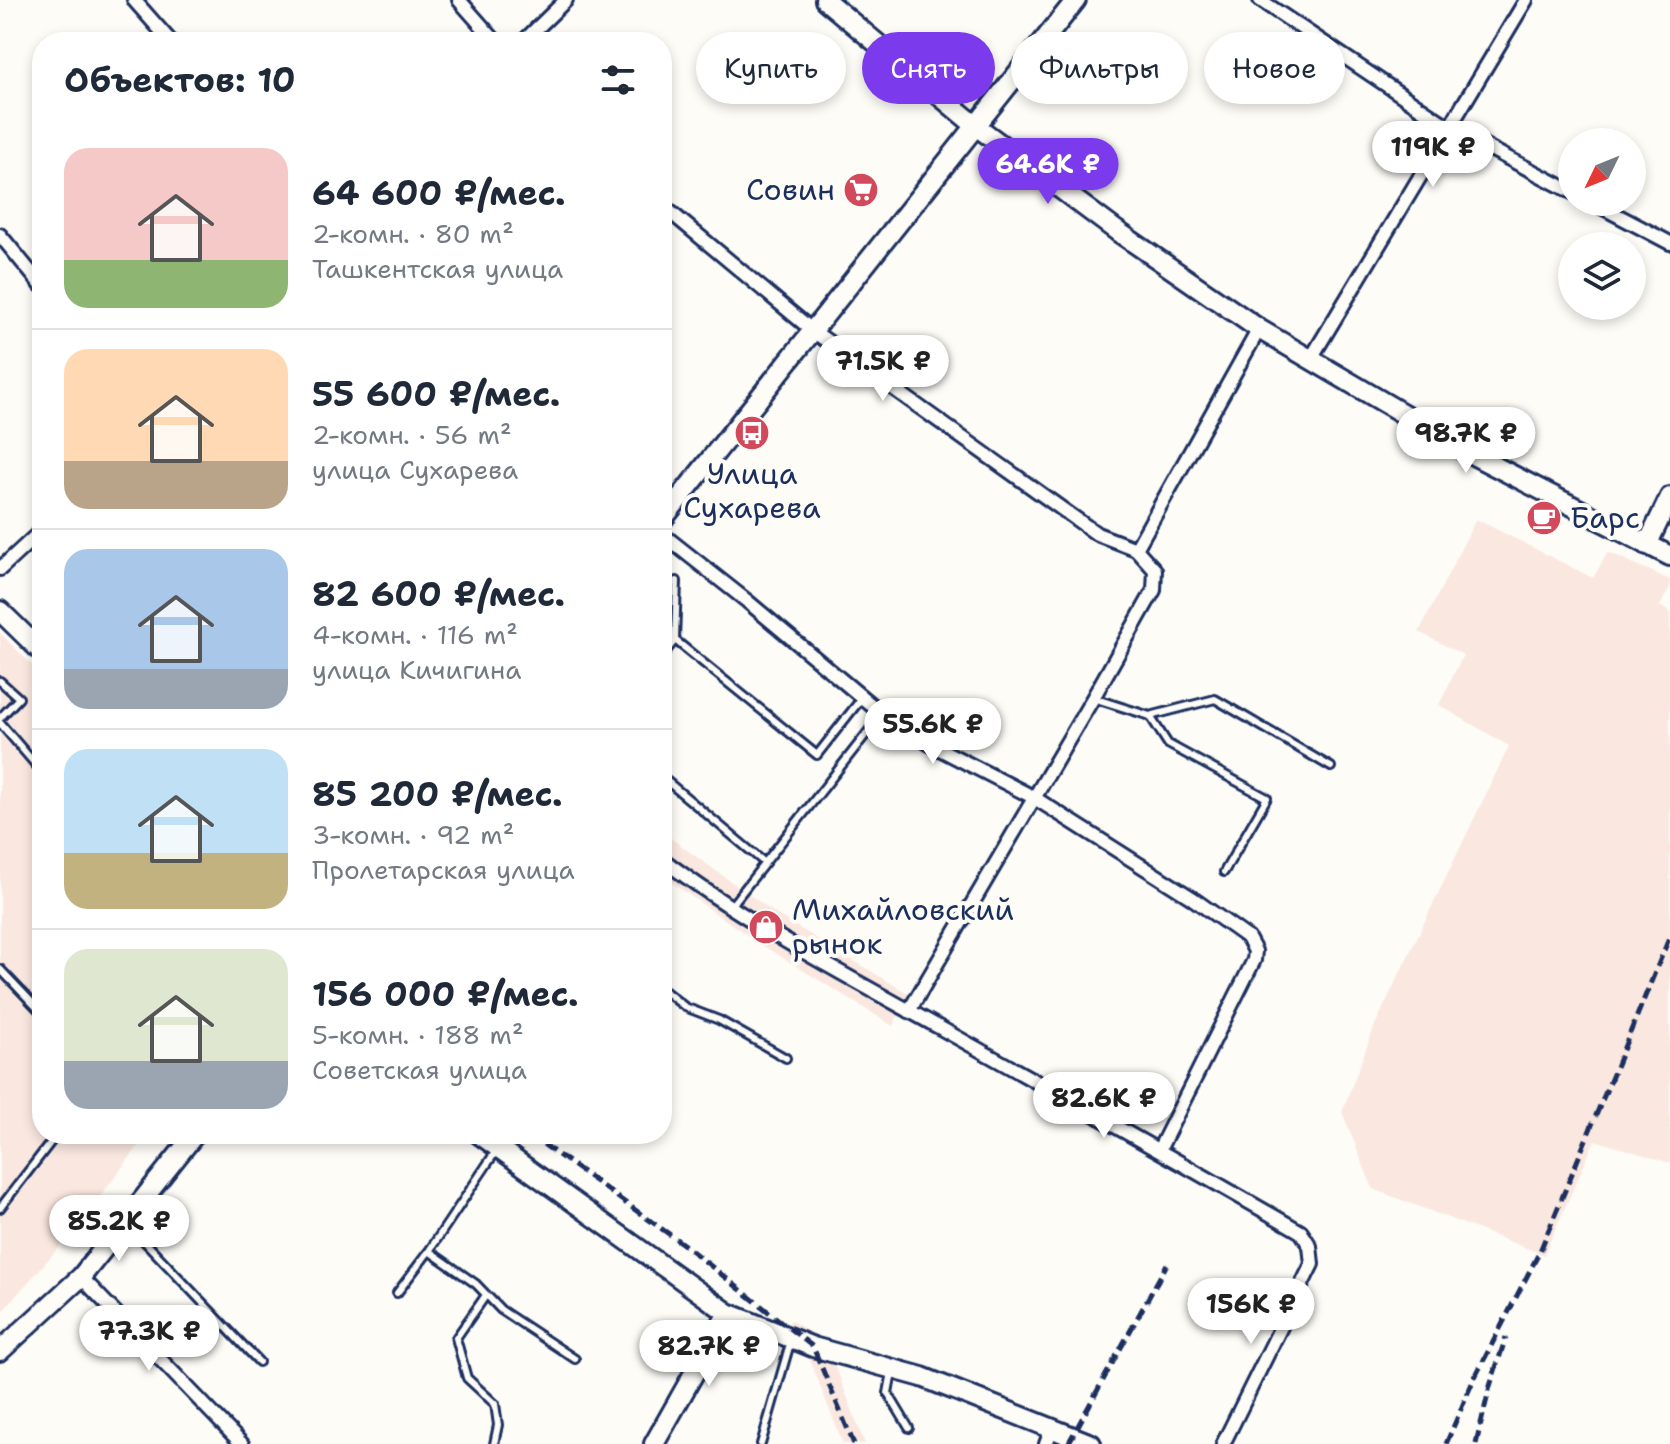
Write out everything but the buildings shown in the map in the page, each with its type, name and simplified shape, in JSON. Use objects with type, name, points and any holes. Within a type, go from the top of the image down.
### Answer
[{"type":"street","points":[[134,0],[162,32]]},
{"type":"street","points":[[459,0],[487,32]]},
{"type":"street","points":[[533,32],[566,0]]},
{"type":"street","points":[[825,0],[975,126],[1117,231],[1259,329],[1475,456],[1670,556]]},
{"type":"street","points":[[672,507],[1076,0]]},
{"type":"street","points":[[1260,0],[1449,127],[1558,185]]},
{"type":"street","points":[[1310,360],[1526,0]]},
{"type":"street","points":[[672,213],[813,331],[1097,534],[1136,549],[1155,570],[1154,590],[909,1011]]},
{"type":"street","points":[[1619,216],[1670,243]]},
{"type":"street","points":[[0,235],[32,274]]},
{"type":"street","points":[[1136,549],[1259,329]]},
{"type":"street","points":[[1647,545],[1670,497]]},
{"type":"street","points":[[0,569],[32,539]]},
{"type":"street","points":[[672,542],[882,714],[928,743],[1033,797],[1192,898],[1248,938],[1255,951],[1254,960],[1159,1150]]},
{"type":"street","points":[[0,611],[32,642]]},
{"type":"street","points":[[672,866],[809,955],[1301,1232],[1310,1246],[1312,1264],[1223,1444]]},
{"type":"street","points":[[0,1351],[81,1277],[187,1144]]},
{"type":"street","points":[[493,1144],[728,1313],[791,1340],[922,1377],[1049,1436],[1091,1444]]},
{"type":"street","points":[[81,1277],[242,1444]]},
{"type":"street","points":[[654,1444],[728,1313]]},
{"type":"lane","points":[[672,644],[675,640],[677,581]]},
{"type":"lane","points":[[675,640],[817,755],[861,699]]},
{"type":"lane","points":[[0,681],[19,698],[0,720],[32,760]]},
{"type":"lane","points":[[1093,698],[1150,716],[1215,699],[1331,767]]},
{"type":"lane","points":[[731,906],[882,714]]},
{"type":"lane","points":[[1150,716],[1168,744],[1267,798],[1224,872]]},
{"type":"lane","points":[[672,785],[765,863]]},
{"type":"lane","points":[[0,969],[32,1003]]},
{"type":"lane","points":[[672,997],[685,1007],[719,1020],[786,1058]]},
{"type":"lane","points":[[0,1208],[49,1144]]},
{"type":"lane","points":[[397,1293],[498,1148]]},
{"type":"lane","points":[[125,1222],[259,1362]]},
{"type":"lane","points":[[429,1251],[476,1284],[501,1310],[575,1359]]},
{"type":"lane","points":[[486,1295],[456,1338],[467,1378],[495,1404],[498,1425],[494,1444]]},
{"type":"lane","points":[[761,1444],[791,1340]]},
{"type":"lane","points":[[892,1369],[888,1393],[909,1428]]},
{"type":"shaded area","points":[[1476,519],[1593,578],[1608,552],[1670,580],[1670,587],[1660,606],[1670,612],[1670,1163],[1595,1140],[1544,1255],[1373,1189],[1342,1112],[1375,1025],[1509,746],[1439,705],[1463,655],[1419,632]]},
{"type":"shaded area","points":[[0,633],[32,665],[32,1144],[140,1144],[70,1235],[0,1314]]},
{"type":"shaded area","name":"Михайловский рынок","points":[[672,839],[776,914],[909,994],[893,1026],[754,940],[672,883]]},
{"type":"shaded area","points":[[791,1320],[818,1338],[838,1373],[865,1444],[843,1444],[800,1339],[785,1328]]},
{"type":"railway","points":[[1446,1444],[1473,1381],[1540,1251],[1670,936]]},
{"type":"railway","points":[[543,1144],[683,1244],[813,1347],[854,1444]]},
{"type":"railway","points":[[1068,1444],[1167,1264]]},
{"type":"railway","points":[[1476,1444],[1506,1337]]},
{"type":"place","name":"Совин","points":[[861,190]]},
{"type":"place","name":"Улица Сухарева","points":[[752,433]]},
{"type":"place","name":"Барс","points":[[1544,518]]},
{"type":"place","name":"Михайловский рынок","points":[[766,927]]}]
